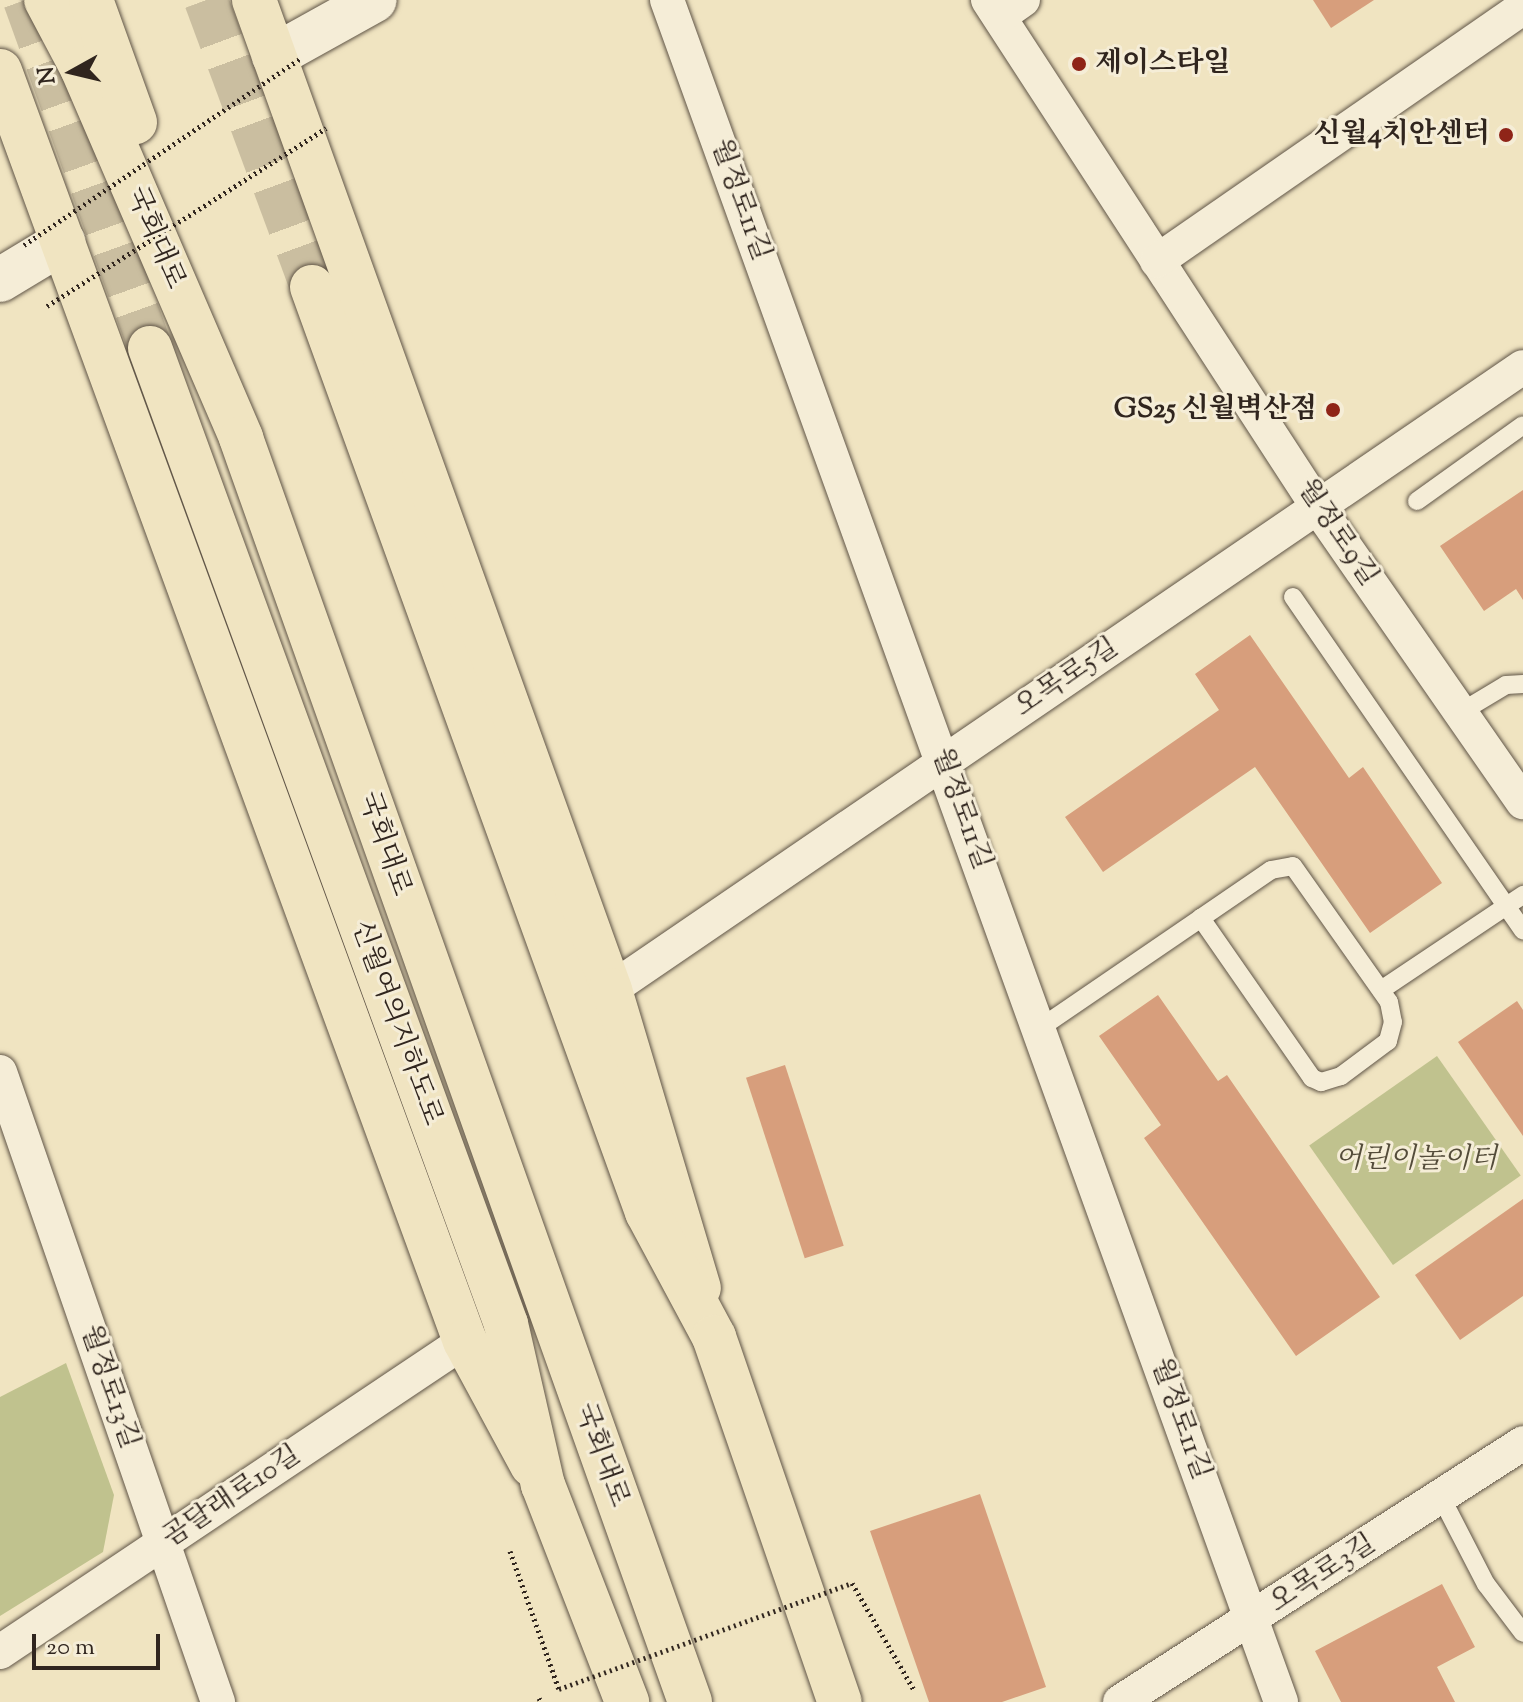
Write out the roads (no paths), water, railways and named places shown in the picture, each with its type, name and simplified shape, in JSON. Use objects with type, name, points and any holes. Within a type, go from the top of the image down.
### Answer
[{"type":"main road","name":"국회대로","points":[[46,0],[82,68],[241,438],[690,1702]]},
{"type":"main road","name":"국회대로","points":[[91,0],[141,140],[285,475],[722,1702]]},
{"type":"main road","points":[[254,0],[287,58],[610,990],[714,1337],[840,1702]]},
{"type":"main road","points":[[0,71],[29,256],[465,1341],[543,1485]]},
{"type":"main road","points":[[312,287],[647,1212],[714,1337]]},
{"type":"main road","name":"신월여의지하도로","points":[[150,348],[506,1324],[543,1485],[627,1702]]},
{"type":"street","points":[[287,58],[375,0]]},
{"type":"street","name":"월정로11길","points":[[667,0],[1281,1702]]},
{"type":"street","name":"월정로9길","points":[[1003,5],[1157,261],[1319,509],[1523,802]]},
{"type":"street","points":[[1157,261],[1523,8]]},
{"type":"street","name":"오목로5길","points":[[610,990],[1523,367]]},
{"type":"street","name":"월정로13길","points":[[0,1072],[218,1702]]},
{"type":"street","name":"곰달래로10길","points":[[0,1652],[465,1341]]},
{"type":"street","name":"오목로3길","points":[[1120,1702],[1523,1443]]},
{"type":"lane","points":[[1417,501],[1523,425]]},
{"type":"lane","points":[[1293,597],[1523,930]]},
{"type":"lane","points":[[1461,712],[1506,685],[1523,684]]},
{"type":"lane","points":[[1040,1028],[1271,870],[1293,866],[1381,990],[1392,1012],[1388,1041],[1341,1076],[1321,1082],[1312,1078],[1201,918]]},
{"type":"lane","points":[[1381,990],[1523,895]]},
{"type":"lane","points":[[1441,1497],[1486,1584],[1523,1633]]},
{"type":"tunnel","points":[[25,0],[150,348]]},
{"type":"tunnel","points":[[206,0],[312,287]]},
{"type":"place","name":"제이스타일","points":[[1079,64]]},
{"type":"place","name":"신월4치안센터","points":[[1506,135]]},
{"type":"place","name":"GS25 신월벽산점","points":[[1333,410]]},
{"type":"park label","name":"어린이놀이터","points":[[1416,1160]]}]
